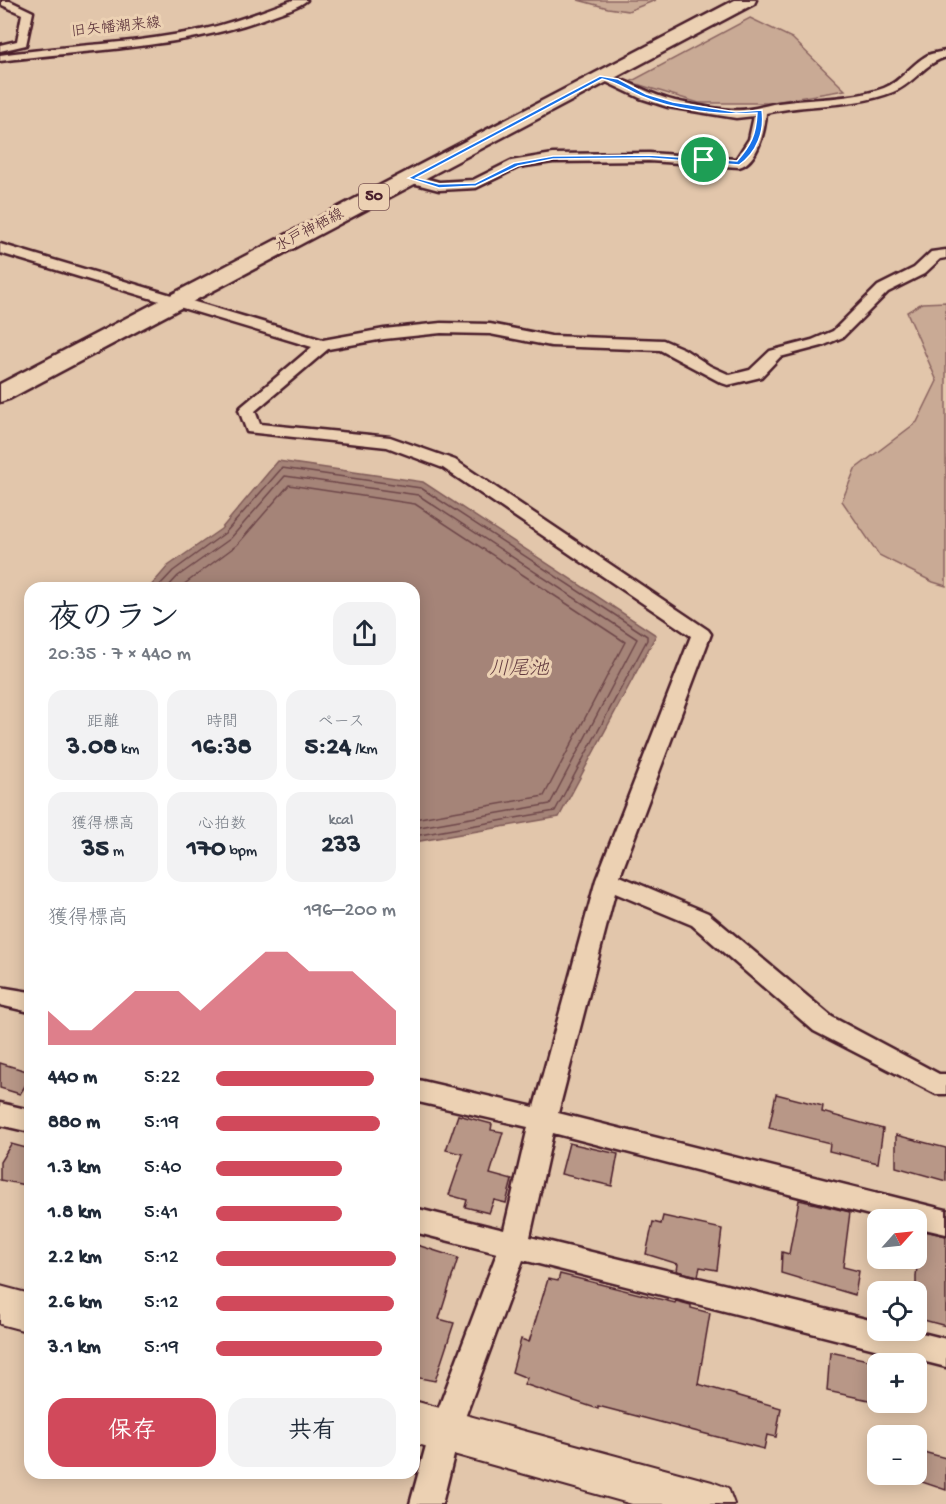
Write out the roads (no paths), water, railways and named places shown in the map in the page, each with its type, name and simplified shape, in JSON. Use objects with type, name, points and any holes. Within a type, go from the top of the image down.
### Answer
[{"type":"main road","name":"水戸神栖線","points":[[0,394],[748,0]]},
{"type":"street","name":"旧矢幡潮来線","points":[[0,58],[46,51],[132,44],[232,26],[302,0]]},
{"type":"street","points":[[0,48],[22,43],[28,12],[8,2]]},
{"type":"street","points":[[602,77],[616,80],[644,95],[672,104],[736,114],[858,98],[889,90],[906,81],[913,72],[933,57],[946,54]]},
{"type":"street","points":[[411,178],[439,186],[476,184],[516,164],[553,158],[649,157],[739,163],[754,145],[759,133],[760,111]]},
{"type":"street","points":[[0,248],[323,345],[429,329],[490,329],[551,341],[663,345],[728,380],[755,375],[776,354],[816,343],[838,334],[883,289],[919,271],[936,255],[946,254]]},
{"type":"street","points":[[323,345],[247,410],[253,428],[390,442],[449,464],[701,634],[607,880],[543,1120],[514,1246],[430,1427],[426,1504]]},
{"type":"street","points":[[607,880],[700,920],[823,1024],[936,1084],[946,1084]]},
{"type":"street","points":[[0,996],[24,1001]]},
{"type":"street","points":[[420,1091],[543,1120],[946,1222]]},
{"type":"street","points":[[0,1114],[24,1120]]},
{"type":"street","points":[[420,1222],[946,1353]]},
{"type":"street","points":[[0,1305],[24,1311]]},
{"type":"street","points":[[430,1427],[712,1504]]},
{"type":"water","name":"川尾池","points":[[278,461],[423,482],[656,635],[559,817],[420,841],[420,582],[154,582],[168,566],[221,529]]}]
